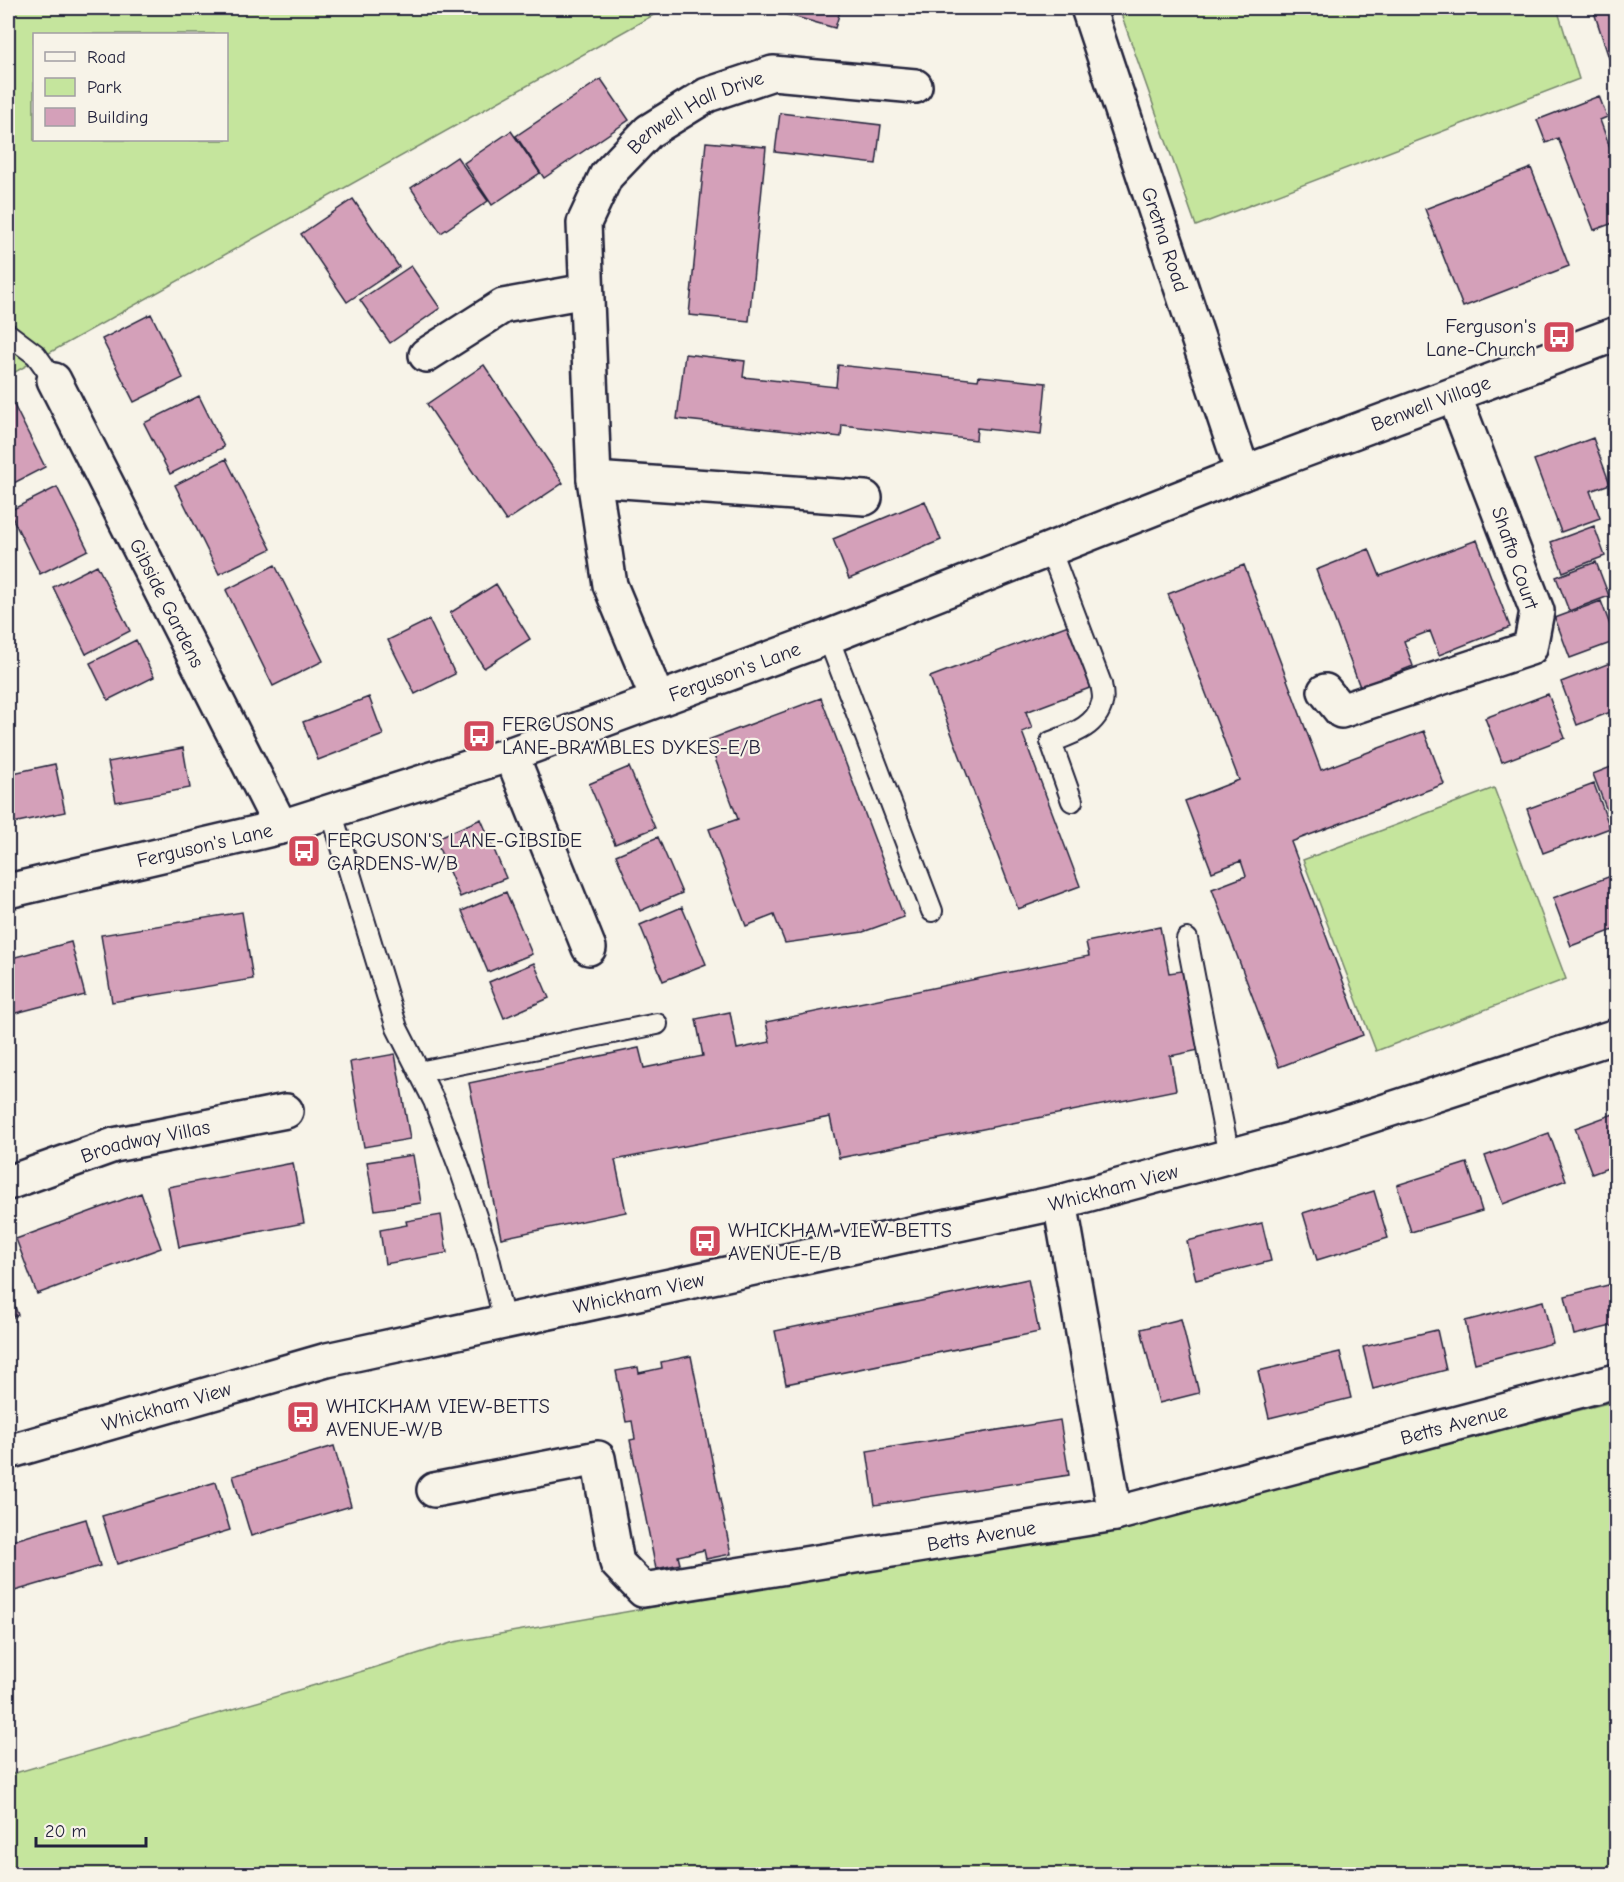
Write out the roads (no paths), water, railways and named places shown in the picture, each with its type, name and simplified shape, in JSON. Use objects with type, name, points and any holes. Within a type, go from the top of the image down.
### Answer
[{"type":"street","name":"Gretna Road","points":[[1088,8],[1243,473]]},
{"type":"street","name":"Benwell Hall Drive","points":[[657,698],[610,585],[594,479],[584,223],[606,176],[649,131],[707,95],[773,73],[915,86]]},
{"type":"street","points":[[426,356],[503,306],[586,291]]},
{"type":"street","name":"Benwell Village","points":[[1243,473],[1617,333]]},
{"type":"street","name":"Gibside Gardens","points":[[54,380],[281,826]]},
{"type":"street","name":"Shafto Court","points":[[1325,691],[1341,711],[1530,648],[1537,611],[1454,395]]},
{"type":"street","name":"Ferguson's Lane","points":[[8,891],[281,826],[511,754],[657,698],[828,637],[1243,473]]},
{"type":"street","points":[[594,479],[865,498]]},
{"type":"street","points":[[511,754],[589,948]]},
{"type":"street","name":"Whickham View","points":[[8,1452],[327,1360],[504,1320],[1060,1202],[1333,1128],[1617,1036]]},
{"type":"street","name":"Broadway Villas","points":[[8,1183],[114,1145],[286,1111]]},
{"type":"street","points":[[1060,1202],[1115,1514]]},
{"type":"street","name":"Betts Avenue","points":[[434,1490],[598,1458],[617,1563],[643,1590],[1115,1514],[1617,1381]]},
{"type":"lane","points":[[8,334],[36,354],[54,380]]},
{"type":"lane","points":[[1050,549],[1101,684],[1103,702],[1096,716],[1084,729],[1051,742],[1072,801]]},
{"type":"lane","points":[[828,637],[932,911]]},
{"type":"lane","points":[[331,811],[397,1028],[434,1101],[461,1172],[486,1246],[504,1320]]},
{"type":"lane","points":[[1187,939],[1228,1156]]},
{"type":"lane","points":[[418,1072],[657,1024]]},
{"type":"place","name":"Ferguson's Lane-Church","points":[[1559,337]]},
{"type":"place","name":"FERGUSONS LANE-BRAMBLES DYKES-E/B","points":[[479,736]]},
{"type":"place","name":"FERGUSON'S LANE-GIBSIDE GARDENS-W/B","points":[[304,851]]},
{"type":"place","name":"WHICKHAM VIEW-BETTS AVENUE-E/B","points":[[705,1241]]},
{"type":"place","name":"WHICKHAM VIEW-BETTS AVENUE-W/B","points":[[303,1417]]}]
